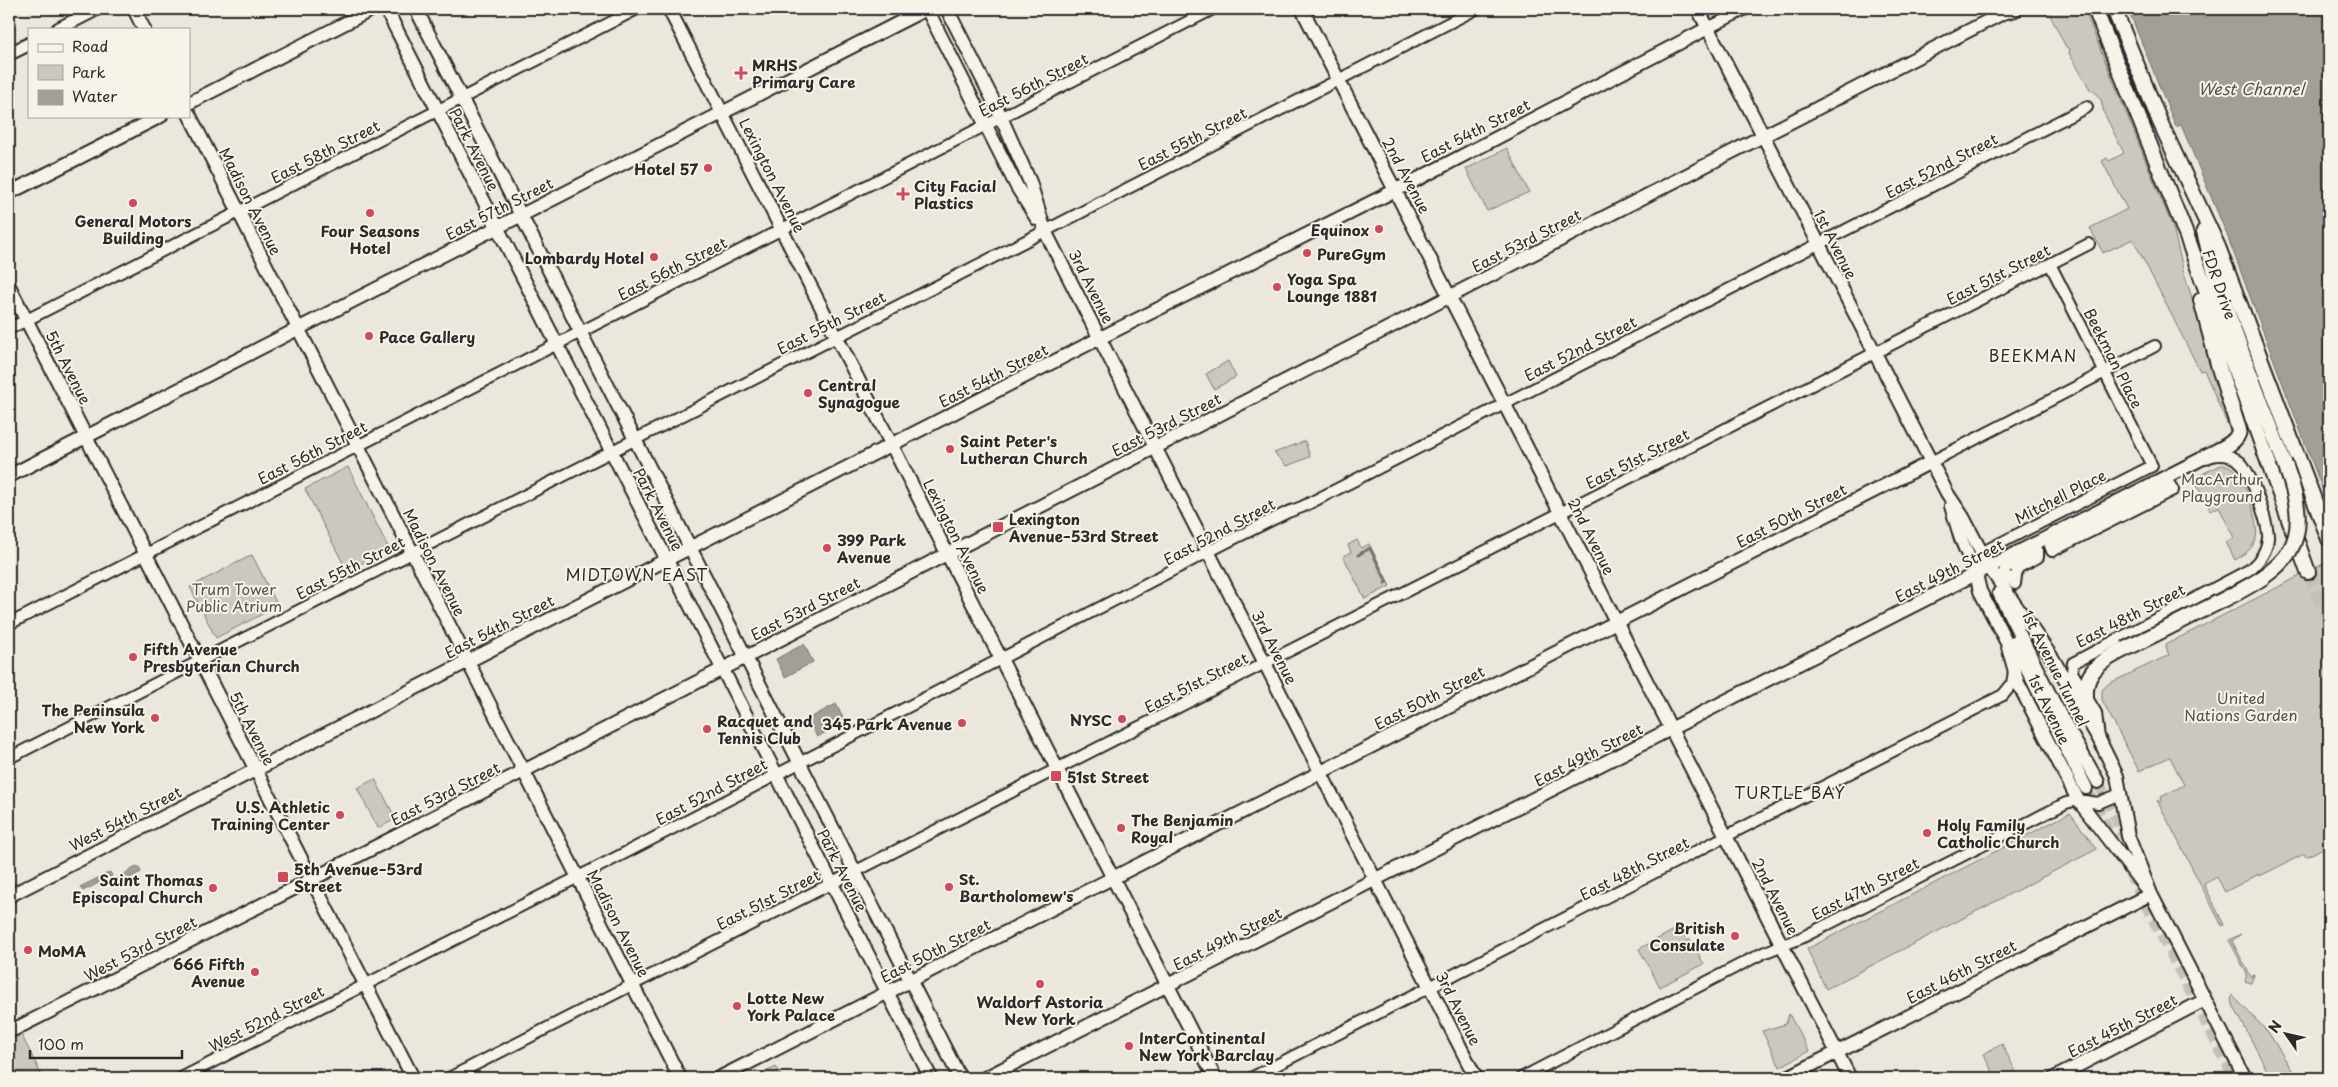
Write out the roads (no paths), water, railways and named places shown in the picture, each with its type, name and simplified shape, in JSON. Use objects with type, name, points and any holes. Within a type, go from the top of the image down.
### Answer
[{"type":"highway","name":"FDR Drive","points":[[2095,9],[2198,269],[2308,572]]},
{"type":"highway","name":"FDR Drive","points":[[2114,9],[2160,122],[2239,301],[2329,539]]},
{"type":"highway","points":[[2086,696],[2086,682],[2092,672],[2105,660],[2256,583],[2277,568],[2291,547],[2299,518],[2297,496],[2210,257],[2198,206]]},
{"type":"highway","points":[[2198,269],[2206,322],[2239,430],[2238,436],[2234,441],[2205,457]]},
{"type":"main road","points":[[60,28],[97,9]]},
{"type":"main road","points":[[134,9],[144,28]]},
{"type":"main road","points":[[190,102],[373,9]]},
{"type":"main road","name":"Park Avenue","points":[[386,9],[931,1078]]},
{"type":"main road","name":"Park Avenue","points":[[416,9],[960,1078]]},
{"type":"main road","name":"Lexington Avenue","points":[[669,9],[1215,1078]]},
{"type":"main road","name":"East 57th Street","points":[[9,476],[926,9]]},
{"type":"main road","name":"3rd Avenue","points":[[926,9],[1017,187],[1045,231],[1476,1078]]},
{"type":"main road","name":"3rd Avenue","points":[[947,9],[1001,117],[1030,182],[1045,231]]},
{"type":"main road","name":"2nd Avenue","points":[[1302,9],[1396,189],[1504,404],[1562,513],[1850,1078]]},
{"type":"main road","name":"1st Avenue","points":[[1698,9],[1874,355],[1947,493],[1963,517],[1989,567],[2053,659],[2099,739],[2117,776],[2130,842],[2151,894],[2245,1078]]},
{"type":"main road","name":"East 53rd Street","points":[[312,879],[2011,10]]},
{"type":"main road","name":"East 54th Street","points":[[256,769],[1396,189],[1708,28]]},
{"type":"main road","points":[[9,54],[28,44]]},
{"type":"main road","name":"Madison Avenue","points":[[190,116],[680,1078]]},
{"type":"main road","points":[[9,193],[157,118]]},
{"type":"main road","name":"5th Avenue","points":[[9,286],[413,1078]]},
{"type":"main road","name":"East 49th Street","points":[[985,1078],[2205,457]]},
{"type":"main road","name":"East 50th Street","points":[[719,1078],[1931,462]]},
{"type":"main road","name":"1st Avenue","points":[[1947,493],[1961,538],[1976,574],[1980,591],[2007,643],[2018,683],[2078,800],[2151,894]]},
{"type":"main road","name":"1st Avenue Tunnel","points":[[1976,574],[2092,785],[2059,713],[1996,586],[1989,567]]},
{"type":"main road","name":"West 54th Street","points":[[9,896],[256,769]]},
{"type":"main road","name":"West 53rd Street","points":[[9,1032],[312,879]]},
{"type":"main road","name":"East 46th Street","points":[[1786,1078],[2151,894]]},
{"type":"main road","name":"East 45th Street","points":[[2054,1078],[2205,1000]]},
{"type":"street","name":"East 58th Street","points":[[9,329],[637,9]]},
{"type":"street","name":"East 56th Street","points":[[9,624],[1212,9]]},
{"type":"street","name":"East 55th Street","points":[[9,758],[634,438],[1045,231],[1476,9]]},
{"type":"street","name":"East 54th Street","points":[[1708,28],[1746,9]]},
{"type":"street","name":"East 52nd Street","points":[[366,984],[578,878],[776,774],[1818,246],[2087,107]]},
{"type":"street","name":"East 51st Street","points":[[449,1078],[2089,244]]},
{"type":"street","name":"Beekman Place","points":[[2050,264],[2152,466]]},
{"type":"street","name":"East 50th Street","points":[[1931,462],[2154,346]]},
{"type":"street","name":"East 48th Street","points":[[2099,739],[2098,719],[2072,672],[2071,666],[2074,661],[2249,570],[2262,556],[2268,538],[2264,518],[2246,469],[2237,459],[2229,456],[2218,454],[2205,457]]},
{"type":"street","name":"Mitchell Place","points":[[1981,553],[2152,466]]},
{"type":"street","points":[[2170,485],[2173,490],[2052,551],[2050,546],[2170,485]]},
{"type":"street","name":"East 48th Street","points":[[1252,1078],[1728,837],[2003,695],[2012,684],[2014,670]]},
{"type":"street","name":"East 47th Street","points":[[1521,1078],[2066,803],[2078,800],[2098,803],[2120,794]]},
{"type":"street","name":"West 52nd Street","points":[[181,1078],[366,984]]},
{"type":"water","name":"West Channel","points":[[2128,9],[2329,9],[2329,507],[2227,235],[2181,125],[2176,127]]},
{"type":"water","points":[[804,644],[813,662],[785,677],[776,659]]},
{"type":"water","points":[[836,704],[845,722],[817,737],[808,719]]},
{"type":"water","points":[[138,866],[141,872],[120,883],[117,878]]},
{"type":"water","points":[[110,872],[112,876],[83,891],[80,887]]},
{"type":"waterway","points":[[1358,555],[1370,548],[1387,582],[1385,583]]},
{"type":"tunnel","points":[[2308,572],[2329,620]]},
{"type":"tunnel","points":[[2098,782],[2127,840]]},
{"type":"tunnel","points":[[2086,788],[2113,840]]},
{"type":"tunnel","points":[[2129,871],[2235,1078]]},
{"type":"place","name":"MRHS Primary Care","points":[[741,73]]},
{"type":"place","name":"Hotel 57","points":[[708,168]]},
{"type":"place","name":"City Facial Plastics","points":[[903,194]]},
{"type":"place","name":"General Motors Building","points":[[133,203]]},
{"type":"place","name":"Four Seasons Hotel","points":[[370,213]]},
{"type":"place","name":"Equinox","points":[[1379,229]]},
{"type":"place","name":"PureGym","points":[[1307,253]]},
{"type":"place","name":"Lombardy Hotel","points":[[654,257]]},
{"type":"place","name":"Yoga Spa Lounge 1881","points":[[1277,287]]},
{"type":"place","name":"Pace Gallery","points":[[369,336]]},
{"type":"place","name":"Central Synagogue","points":[[808,393]]},
{"type":"place","name":"Saint Peter's Lutheran Church","points":[[950,449]]},
{"type":"place","name":"Lexington Avenue–53rd Street","points":[[998,527]]},
{"type":"place","name":"399 Park Avenue","points":[[827,548]]},
{"type":"place","name":"Fifth Avenue Presbyterian Church","points":[[133,657]]},
{"type":"place","name":"The Peninsula New York","points":[[155,718]]},
{"type":"place","name":"NYSC","points":[[1122,719]]},
{"type":"place","name":"345 Park Avenue","points":[[962,723]]},
{"type":"place","name":"Racquet and Tennis Club","points":[[707,729]]},
{"type":"place","name":"51st Street","points":[[1056,776]]},
{"type":"place","name":"U.S. Athletic Training Center","points":[[340,815]]},
{"type":"place","name":"The Benjamin Royal","points":[[1121,828]]},
{"type":"place","name":"Holy Family Catholic Church","points":[[1927,833]]},
{"type":"place","name":"5th Avenue–53rd Street","points":[[283,877]]},
{"type":"place","name":"St. Bartholomew's","points":[[949,887]]},
{"type":"place","name":"Saint Thomas Episcopal Church","points":[[213,888]]},
{"type":"place","name":"British Consulate","points":[[1735,936]]},
{"type":"place","name":"MoMA","points":[[28,950]]},
{"type":"place","name":"666 Fifth Avenue","points":[[255,972]]},
{"type":"place","name":"Waldorf Astoria New York","points":[[1040,984]]},
{"type":"place","name":"Lotte New York Palace","points":[[737,1006]]},
{"type":"place","name":"InterContinental New York Barclay","points":[[1129,1046]]},
{"type":"district","name":"BEEKMAN","points":[[2033,355]]},
{"type":"district","name":"MIDTOWN EAST","points":[[637,574]]},
{"type":"district","name":"TURTLE BAY","points":[[1790,792]]},
{"type":"park label","name":"MacArthur Playground","points":[[2222,486]]},
{"type":"park label","name":"Trum Tower Public Atrium","points":[[234,596]]},
{"type":"park label","name":"United Nations Garden","points":[[2241,706]]}]
